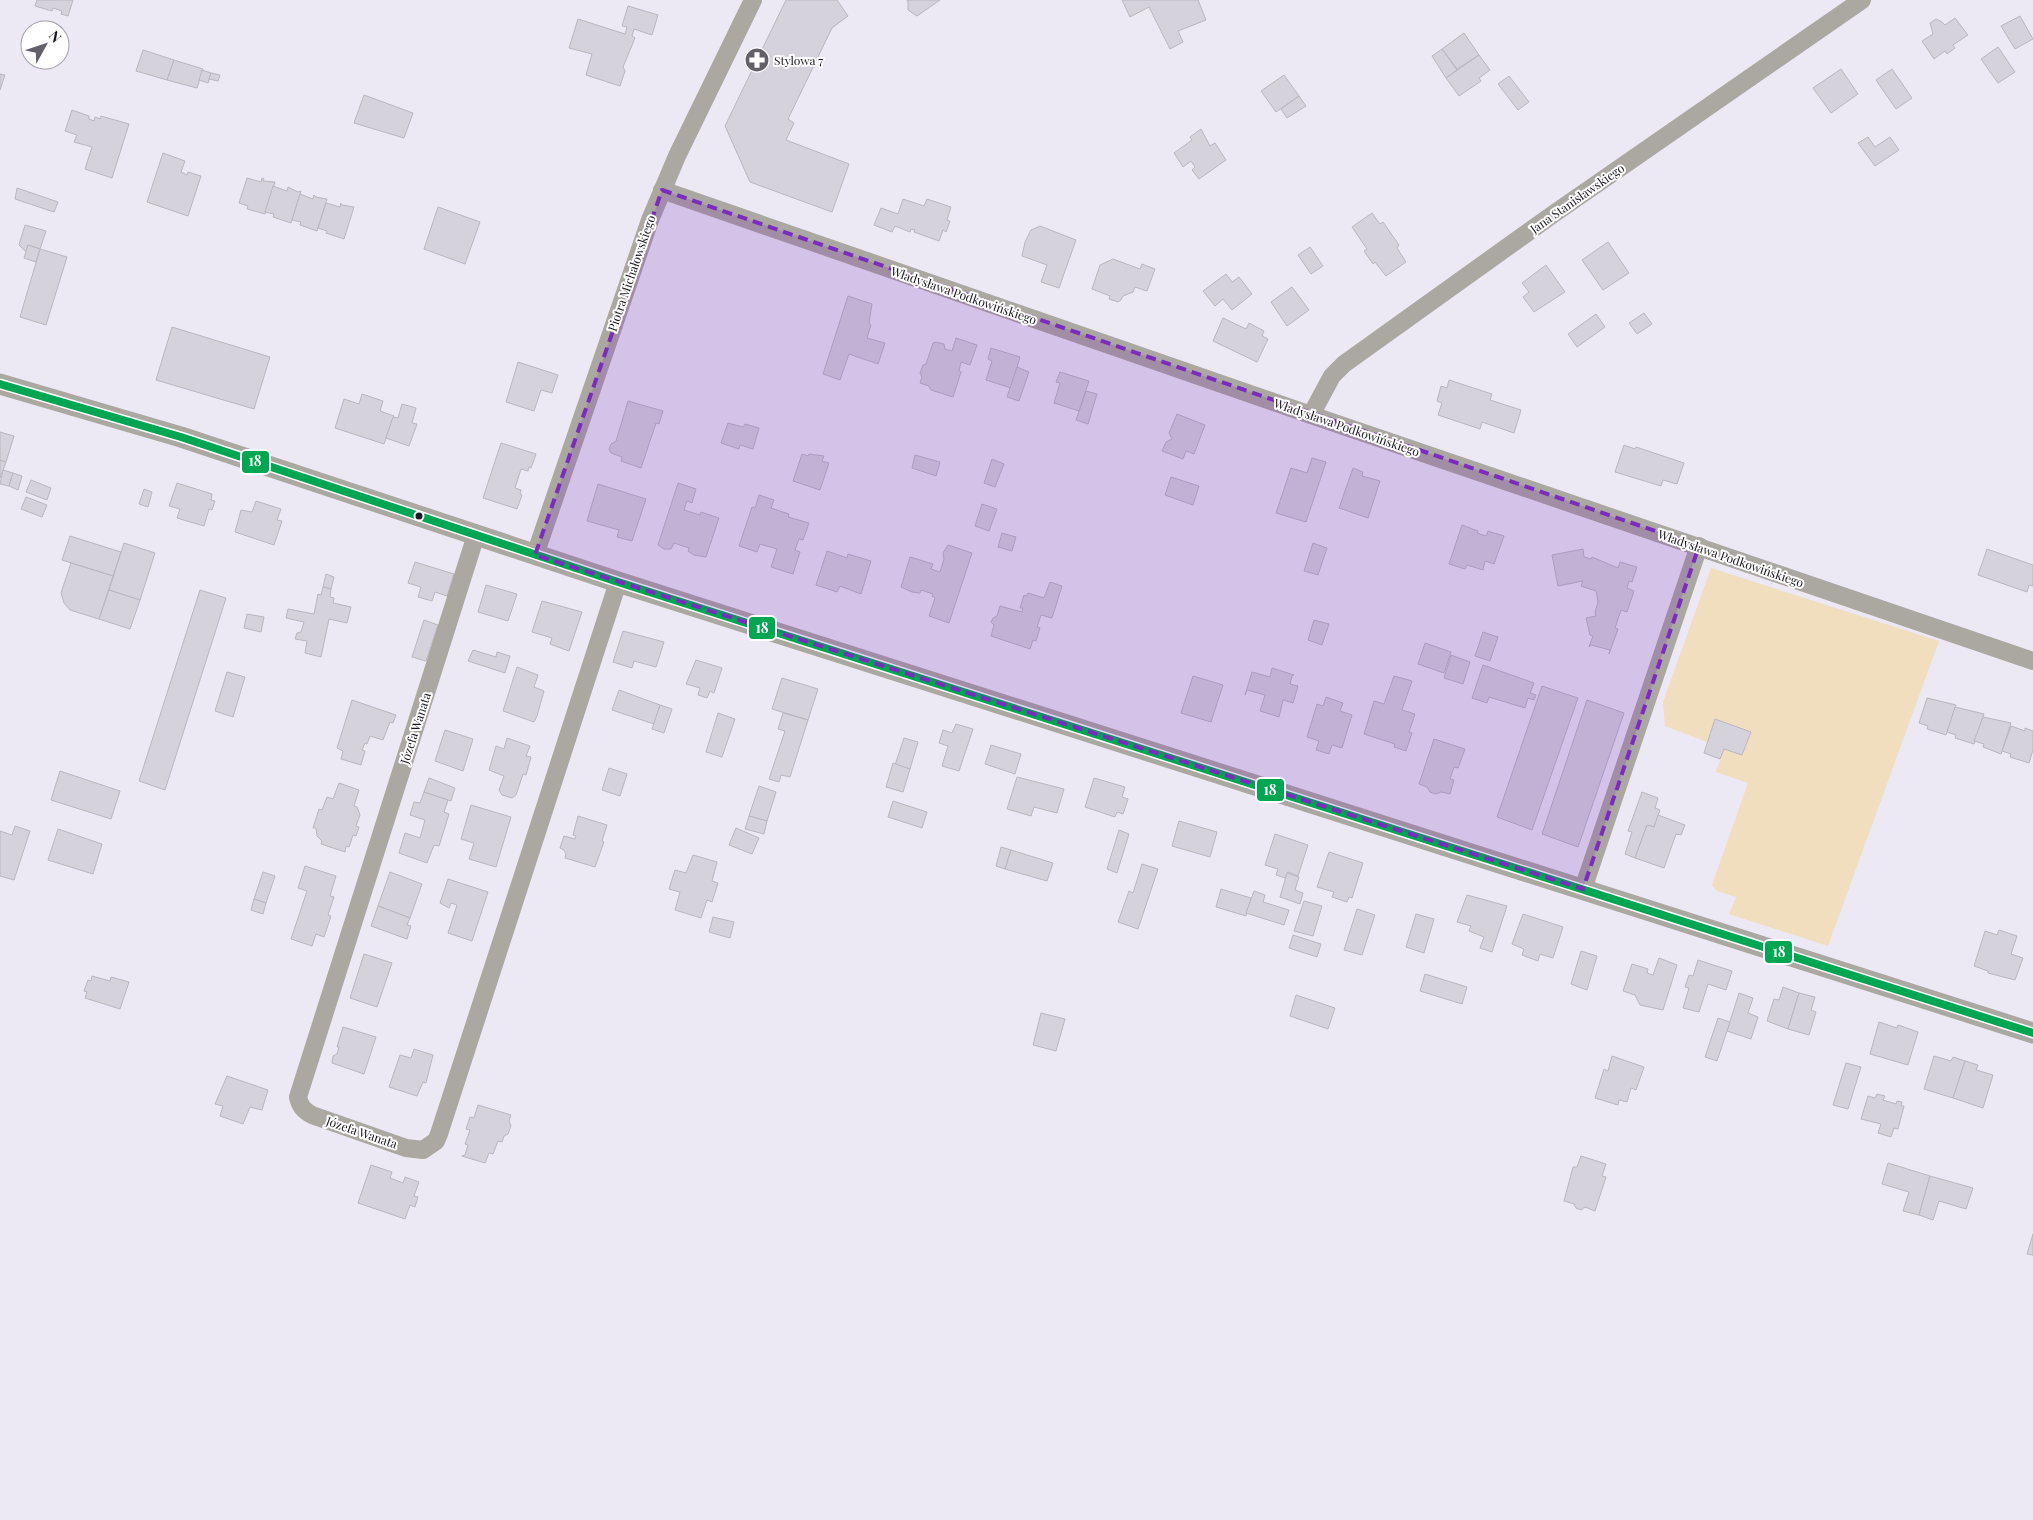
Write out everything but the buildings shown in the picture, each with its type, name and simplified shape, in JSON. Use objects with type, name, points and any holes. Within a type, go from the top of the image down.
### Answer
[{"type":"street","name":"Piotra Michałowskiego","points":[[535,556],[638,251],[662,190],[752,0]]},
{"type":"street","name":"Jana Stanisławskiego","points":[[1311,415],[1327,384],[1344,364],[1560,209],[1862,0]]},
{"type":"street","name":"Władysława Podkowińskiego","points":[[662,190],[1311,415],[2033,661]]},
{"type":"street","points":[[0,384],[191,440],[535,556],[2033,1033]]},
{"type":"street","name":"Józefa Wanata","points":[[476,536],[302,1079],[298,1097],[305,1111],[406,1148],[423,1150],[436,1141],[439,1134],[618,582]]},
{"type":"street","points":[[1583,889],[1700,546]]},
{"type":"highlighted area","points":[[662,190],[1699,546],[1583,889],[535,555]]},
{"type":"shaded area","points":[[1711,568],[1939,641],[1828,946],[1729,914],[1736,897],[1717,891],[1712,885],[1748,783],[1716,772],[1724,749],[1743,755],[1751,732],[1715,720],[1707,742],[1665,726],[1663,702]]},
{"type":"transit line","name":"18","points":[[0,384],[181,437],[618,582],[2033,1033]]},
{"type":"place","name":"Stylowa 7","points":[[757,60]]}]
